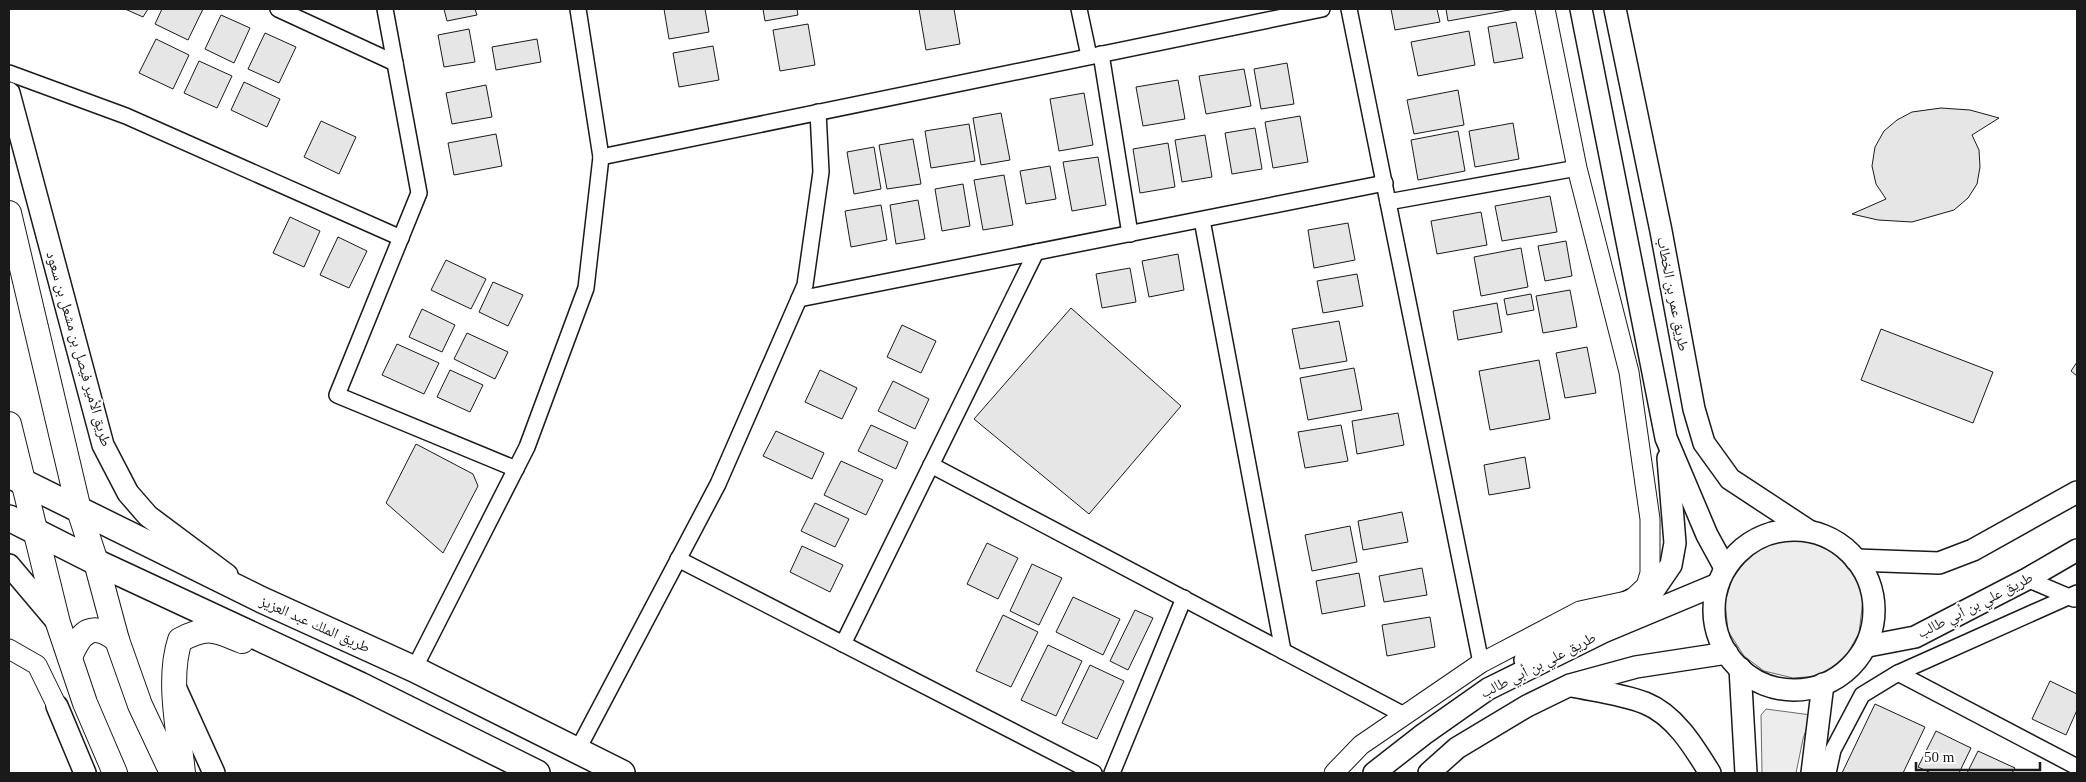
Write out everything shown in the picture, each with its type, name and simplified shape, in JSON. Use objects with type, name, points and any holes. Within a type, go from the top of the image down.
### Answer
[{"type":"highway","name":"طريق الملك عبد العزيز","points":[[16,479],[262,600],[414,669],[622,773]]},
{"type":"highway","points":[[9,518],[96,562],[360,685],[537,773]]},
{"type":"main road","points":[[1567,9],[1582,16],[1666,438],[1675,536],[1670,565],[1645,603],[1603,632]]},
{"type":"main road","name":"طريق عمر بن الخطاب","points":[[1615,9],[1661,231],[1694,409],[1704,443],[1730,479],[1809,531]]},
{"type":"main road","name":"طريق الأمير فيصل بن مشعل بن سعود","points":[[9,93],[103,445],[128,493],[148,516],[262,600]]},
{"type":"main road","points":[[9,213],[78,510],[140,705],[172,773]]},
{"type":"main road","points":[[9,424],[16,479],[35,530],[58,623],[85,704],[115,773]]},
{"type":"main road","points":[[1666,438],[1707,535],[1721,576]]},
{"type":"main road","points":[[1856,560],[1939,563],[1972,550],[2077,492]]},
{"type":"main road","points":[[1784,530],[1809,531],[1827,537],[1843,546],[1856,560],[1868,580],[1874,603],[1874,631],[1868,646],[1852,667],[1823,684],[1802,689],[1779,688],[1758,681],[1733,661],[1719,637],[1714,620],[1714,602],[1721,576],[1741,550],[1761,537],[1784,530]]},
{"type":"main road","name":"طريق علي بن أبي طالب","points":[[1868,646],[1915,637],[2027,579],[2077,550]]},
{"type":"main road","points":[[9,564],[58,623]]},
{"type":"main road","name":"طريق علي بن أبي طالب","points":[[1374,773],[1424,734],[1488,689],[1721,576]]},
{"type":"main road","points":[[1488,689],[1548,642],[1631,600]]},
{"type":"main road","points":[[70,657],[78,639],[85,633],[96,630],[106,632],[118,640]]},
{"type":"main road","points":[[183,773],[175,686],[175,654],[180,640],[197,632],[212,630],[360,685]]},
{"type":"main road","points":[[1429,773],[1457,748],[1527,706],[1570,685],[1636,666],[1733,661]]},
{"type":"main road","points":[[1733,661],[1746,773]]},
{"type":"main road","points":[[1812,773],[1823,684]]},
{"type":"main road","points":[[1570,685],[1646,703],[1674,723],[1700,756],[1710,773]]},
{"type":"main road","points":[[175,686],[214,773]]},
{"type":"main road","points":[[58,706],[85,773]]},
{"type":"street","points":[[278,9],[395,62]]},
{"type":"street","points":[[385,9],[419,193],[337,395],[516,469]]},
{"type":"street","points":[[414,669],[527,447],[586,288],[601,157],[578,9]]},
{"type":"street","points":[[1078,9],[1095,55],[1130,234]]},
{"type":"street","points":[[601,157],[1322,9]]},
{"type":"street","points":[[1350,9],[1481,663]]},
{"type":"street","points":[[1334,773],[1361,745],[1481,663],[1580,611],[1631,600],[1646,586],[1650,573],[1650,519],[1628,372],[1577,168],[1545,9]]},
{"type":"street","points":[[9,73],[126,116],[400,238]]},
{"type":"street","points":[[577,751],[718,484],[805,285],[821,172],[818,112]]},
{"type":"street","points":[[1388,202],[1577,168]]},
{"type":"street","points":[[799,299],[1385,184]]},
{"type":"street","points":[[1202,220],[1283,651]]},
{"type":"street","points":[[843,644],[1036,252]]},
{"type":"street","points":[[932,465],[1404,715]]},
{"type":"street","points":[[678,559],[1094,773]]},
{"type":"street","points":[[2027,579],[2074,597]]},
{"type":"street","points":[[1828,773],[1833,750],[1862,695],[1898,674],[2074,597]]},
{"type":"street","points":[[1112,773],[1184,598]]},
{"type":"street","points":[[9,649],[37,665],[58,706]]},
{"type":"street","points":[[1898,674],[2077,767]]},
{"type":"shaded area","points":[[1784,540],[1810,542],[1836,553],[1854,570],[1863,600],[1859,633],[1845,658],[1820,676],[1793,678],[1764,671],[1744,656],[1728,631],[1725,602],[1732,579],[1746,560],[1763,546]]},
{"type":"shaded area","points":[[1766,709],[1811,715],[1803,739],[1796,773],[1762,773],[1761,715]]},
{"type":"building","points":[[125,9],[148,9],[143,17]]},
{"type":"building","points":[[162,9],[203,9],[188,40],[155,24]]},
{"type":"building","points":[[444,9],[475,9],[477,15],[447,21]]},
{"type":"building","points":[[664,9],[705,9],[709,32],[669,39]]},
{"type":"building","points":[[763,9],[797,9],[798,15],[765,21]]},
{"type":"building","points":[[919,9],[954,9],[960,44],[926,50]]},
{"type":"building","points":[[1391,9],[1437,9],[1440,22],[1395,30]]},
{"type":"building","points":[[1446,9],[1515,9],[1448,21]]},
{"type":"building","points":[[221,15],[250,28],[234,63],[205,49]]},
{"type":"building","points":[[1516,22],[1523,58],[1494,63],[1488,27]]},
{"type":"building","points":[[808,24],[815,65],[780,71],[773,30]]},
{"type":"building","points":[[469,29],[475,62],[444,67],[438,35]]},
{"type":"building","points":[[1469,31],[1475,65],[1418,76],[1411,42]]},
{"type":"building","points":[[265,33],[296,47],[279,83],[248,69]]},
{"type":"building","points":[[156,39],[189,55],[173,89],[139,73]]},
{"type":"building","points":[[537,39],[541,62],[496,70],[492,47]]},
{"type":"building","points":[[713,46],[719,80],[679,87],[673,53]]},
{"type":"building","points":[[199,61],[232,76],[217,108],[184,93]]},
{"type":"building","points":[[1287,63],[1294,104],[1261,109],[1254,69]]},
{"type":"building","points":[[1244,69],[1251,106],[1206,114],[1199,76]]},
{"type":"building","points":[[1178,80],[1185,119],[1143,126],[1136,87]]},
{"type":"building","points":[[244,82],[280,99],[267,127],[231,110]]},
{"type":"building","points":[[486,85],[492,117],[452,124],[446,93]]},
{"type":"building","points":[[1458,90],[1464,125],[1414,134],[1407,100]]},
{"type":"building","points":[[1084,93],[1093,145],[1059,151],[1050,99]]},
{"type":"building","points":[[1941,108],[1970,110],[1999,118],[1972,135],[1979,150],[1980,167],[1977,184],[1968,198],[1954,210],[1912,222],[1878,220],[1852,214],[1886,199],[1876,184],[1872,166],[1875,147],[1884,131],[1897,120],[1912,112]]},
{"type":"building","points":[[1001,113],[1010,160],[981,165],[973,118]]},
{"type":"building","points":[[1300,116],[1308,162],[1273,168],[1265,122]]},
{"type":"building","points":[[321,121],[356,137],[339,174],[304,157]]},
{"type":"building","points":[[1513,123],[1519,159],[1475,167],[1469,131]]},
{"type":"building","points":[[969,124],[975,161],[931,168],[925,131]]},
{"type":"building","points":[[1255,128],[1262,169],[1232,174],[1225,133]]},
{"type":"building","points":[[1458,131],[1465,171],[1418,180],[1411,140]]},
{"type":"building","points":[[496,134],[502,166],[454,175],[448,143]]},
{"type":"building","points":[[1205,135],[1212,177],[1182,182],[1175,140]]},
{"type":"building","points":[[913,139],[921,184],[887,189],[879,145]]},
{"type":"building","points":[[1168,143],[1175,187],[1140,193],[1133,149]]},
{"type":"building","points":[[874,147],[881,189],[854,194],[847,152]]},
{"type":"building","points":[[1098,157],[1106,205],[1072,211],[1063,162]]},
{"type":"building","points":[[1050,166],[1056,199],[1026,204],[1020,171]]},
{"type":"building","points":[[1004,175],[1013,225],[983,230],[974,180]]},
{"type":"building","points":[[963,184],[970,226],[942,231],[935,189]]},
{"type":"building","points":[[1550,196],[1557,232],[1502,241],[1495,206]]},
{"type":"building","points":[[918,200],[925,239],[896,244],[890,205]]},
{"type":"building","points":[[881,205],[887,240],[851,247],[845,211]]},
{"type":"building","points":[[1481,212],[1487,245],[1437,254],[1431,221]]},
{"type":"building","points":[[290,217],[320,231],[304,267],[273,253]]},
{"type":"building","points":[[1348,223],[1355,260],[1314,268],[1308,230]]},
{"type":"building","points":[[338,237],[367,251],[349,288],[320,275]]},
{"type":"building","points":[[1566,241],[1572,276],[1545,281],[1538,246]]},
{"type":"building","points":[[1521,248],[1528,287],[1481,296],[1474,257]]},
{"type":"building","points":[[1178,254],[1184,290],[1149,297],[1142,261]]},
{"type":"building","points":[[446,260],[486,279],[471,309],[431,290]]},
{"type":"building","points":[[1130,268],[1136,302],[1102,308],[1096,274]]},
{"type":"building","points":[[1357,274],[1363,306],[1323,313],[1317,281]]},
{"type":"building","points":[[493,282],[523,295],[508,326],[479,312]]},
{"type":"building","points":[[1570,290],[1577,327],[1543,333],[1536,296]]},
{"type":"building","points":[[1531,294],[1534,310],[1507,315],[1504,299]]},
{"type":"building","points":[[1497,303],[1502,332],[1458,340],[1453,311]]},
{"type":"building","points":[[1071,308],[1181,406],[1089,514],[974,419]]},
{"type":"building","points":[[422,309],[455,325],[442,352],[409,337]]},
{"type":"building","points":[[1339,321],[1347,361],[1300,369],[1292,329]]},
{"type":"building","points":[[902,325],[936,341],[921,373],[887,357]]},
{"type":"building","points":[[1881,329],[1993,372],[1973,423],[1861,380]]},
{"type":"building","points":[[467,333],[508,352],[495,379],[454,359]]},
{"type":"building","points":[[397,344],[439,363],[424,394],[382,375]]},
{"type":"building","points":[[1587,347],[1596,393],[1565,398],[1556,353]]},
{"type":"building","points":[[1539,360],[1550,419],[1490,430],[1479,371]]},
{"type":"building","points":[[2077,362],[2077,376],[2071,371]]},
{"type":"building","points":[[1354,368],[1362,410],[1308,420],[1300,378]]},
{"type":"building","points":[[450,370],[483,385],[470,412],[437,397]]},
{"type":"building","points":[[820,370],[857,388],[842,419],[805,402]]},
{"type":"building","points":[[893,381],[929,399],[915,429],[878,411]]},
{"type":"building","points":[[1398,413],[1404,445],[1357,454],[1352,421]]},
{"type":"building","points":[[871,425],[908,442],[896,469],[858,451]]},
{"type":"building","points":[[1341,425],[1348,461],[1305,468],[1298,432]]},
{"type":"building","points":[[776,431],[824,453],[812,479],[763,456]]},
{"type":"building","points":[[416,444],[473,474],[478,486],[443,553],[386,503]]},
{"type":"building","points":[[1525,457],[1530,488],[1489,495],[1484,465]]},
{"type":"building","points":[[841,461],[883,480],[866,515],[824,495]]},
{"type":"building","points":[[815,503],[849,519],[835,547],[801,531]]},
{"type":"building","points":[[1402,512],[1408,542],[1363,550],[1358,521]]},
{"type":"building","points":[[1350,526],[1357,562],[1312,571],[1305,535]]},
{"type":"building","points":[[987,543],[1018,558],[998,599],[967,584]]},
{"type":"building","points":[[802,546],[843,565],[830,592],[790,572]]},
{"type":"building","points":[[1032,564],[1062,578],[1039,625],[1010,611]]},
{"type":"building","points":[[1422,568],[1427,595],[1384,602],[1379,576]]},
{"type":"building","points":[[1359,573],[1365,606],[1322,614],[1316,581]]},
{"type":"building","points":[[1073,597],[1120,619],[1103,655],[1056,632]]},
{"type":"building","points":[[1135,610],[1153,618],[1128,670],[1110,661]]},
{"type":"building","points":[[1003,615],[1038,632],[1011,687],[976,671]]},
{"type":"building","points":[[1430,617],[1435,647],[1387,656],[1382,625]]},
{"type":"building","points":[[1048,645],[1082,661],[1056,716],[1021,700]]},
{"type":"building","points":[[1090,665],[1124,681],[1097,739],[1062,723]]},
{"type":"building","points":[[2050,681],[2077,694],[2077,710],[2066,735],[2032,719]]},
{"type":"building","points":[[1875,704],[1925,727],[1903,773],[1842,773]]},
{"type":"building","points":[[1936,731],[1971,748],[1959,773],[1931,773],[1918,767]]},
{"type":"building","points":[[1978,751],[2015,768],[2012,773],[1967,773]]}]
